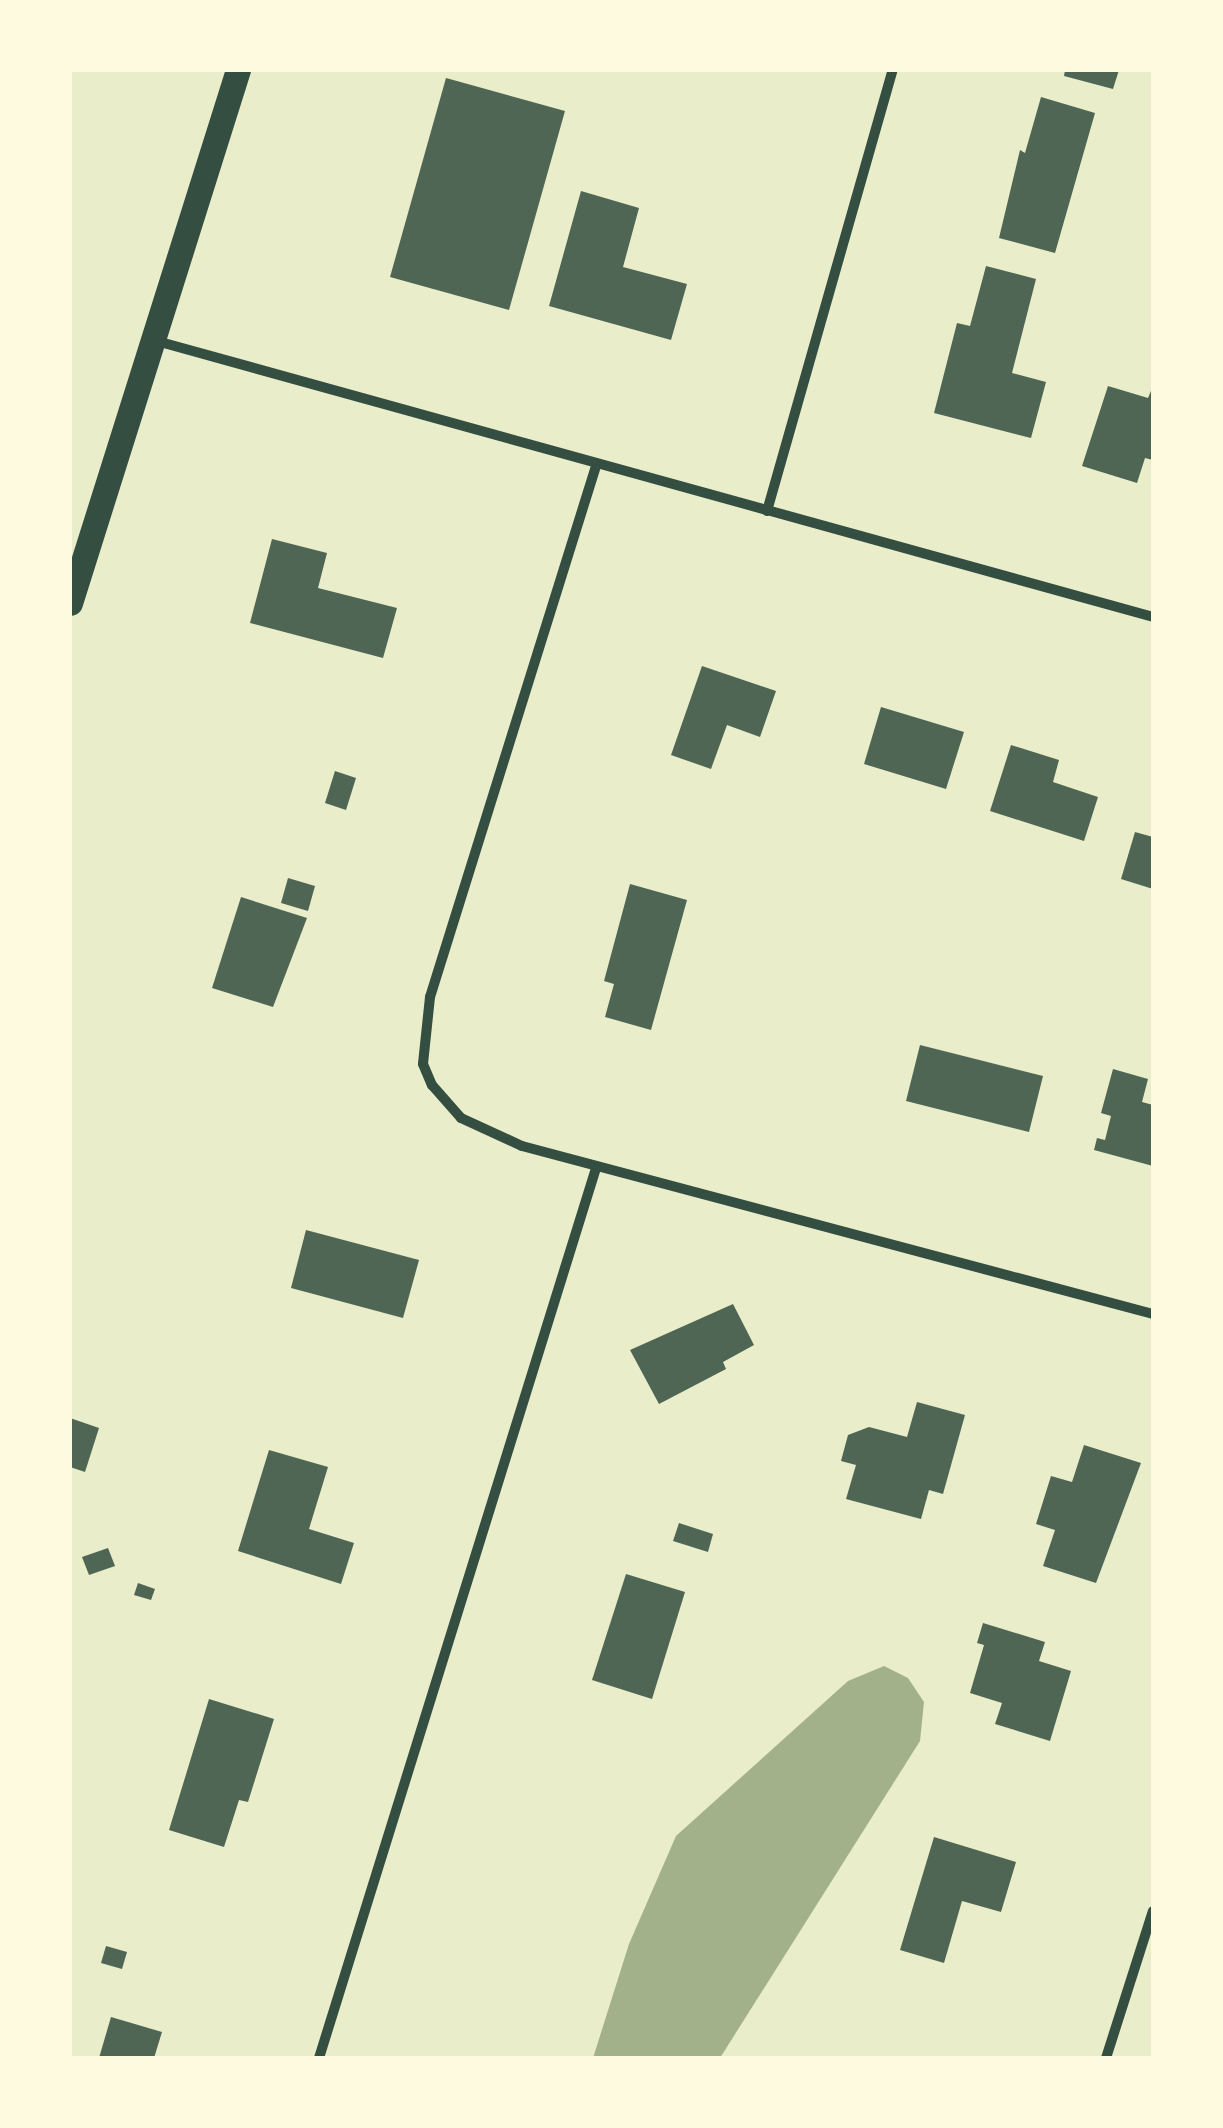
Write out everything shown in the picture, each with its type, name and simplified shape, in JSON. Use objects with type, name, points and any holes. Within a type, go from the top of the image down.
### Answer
[{"type":"main road","points":[[70,603],[238,70]]},
{"type":"street","points":[[768,511],[893,70]]},
{"type":"street","points":[[153,340],[596,466],[1153,617]]},
{"type":"street","points":[[596,466],[430,997],[423,1064],[432,1085],[461,1118],[486,1133],[596,1168],[1153,1314]]},
{"type":"street","points":[[319,2058],[596,1168]]},
{"type":"street","points":[[1106,2058],[1153,1911]]},
{"type":"shaded area","points":[[884,1666],[908,1678],[924,1702],[920,1741],[720,2058],[593,2058],[629,1944],[676,1836],[848,1681]]},
{"type":"building","points":[[1065,70],[1119,70],[1113,89],[1064,76]]},
{"type":"building","points":[[446,78],[565,111],[509,310],[390,277]]},
{"type":"building","points":[[1041,97],[1095,113],[1055,253],[999,238],[1020,150],[1025,153]]},
{"type":"building","points":[[581,191],[639,208],[623,267],[687,284],[671,340],[549,306]]},
{"type":"building","points":[[986,266],[1036,279],[1012,373],[1046,382],[1031,438],[934,413],[957,323],[970,326]]},
{"type":"building","points":[[1108,386],[1148,398],[1153,386],[1153,460],[1145,458],[1137,483],[1082,466]]},
{"type":"building","points":[[272,539],[327,553],[318,588],[397,608],[383,658],[250,623]]},
{"type":"building","points":[[702,666],[776,691],[760,737],[727,725],[711,769],[671,755]]},
{"type":"building","points":[[881,707],[964,732],[946,789],[864,764]]},
{"type":"building","points":[[1011,745],[1059,760],[1053,782],[1098,797],[1084,841],[990,811]]},
{"type":"building","points":[[335,771],[356,778],[346,810],[325,803]]},
{"type":"building","points":[[1135,832],[1153,837],[1153,889],[1121,879]]},
{"type":"building","points":[[288,878],[315,886],[308,911],[281,903]]},
{"type":"building","points":[[630,884],[687,900],[651,1030],[605,1017],[614,984],[604,981]]},
{"type":"building","points":[[241,897],[307,918],[273,1007],[212,988]]},
{"type":"building","points":[[920,1045],[1043,1076],[1029,1132],[906,1101]]},
{"type":"building","points":[[1113,1069],[1148,1079],[1142,1102],[1153,1105],[1153,1166],[1094,1150],[1097,1138],[1105,1140],[1111,1116],[1101,1113]]},
{"type":"building","points":[[306,1230],[419,1260],[403,1318],[291,1288]]},
{"type":"building","points":[[733,1304],[754,1345],[723,1362],[726,1369],[659,1404],[630,1350]]},
{"type":"building","points":[[917,1402],[965,1415],[943,1494],[929,1490],[921,1519],[846,1499],[856,1465],[841,1461],[848,1435],[869,1427],[907,1437]]},
{"type":"building","points":[[70,1418],[99,1428],[85,1472],[70,1467]]},
{"type":"building","points":[[1084,1445],[1141,1463],[1096,1583],[1043,1566],[1055,1530],[1036,1524],[1051,1476],[1072,1482]]},
{"type":"building","points":[[269,1450],[328,1467],[309,1529],[354,1543],[341,1584],[238,1551]]},
{"type":"building","points":[[679,1523],[713,1534],[708,1552],[673,1541]]},
{"type":"building","points":[[108,1548],[115,1566],[89,1575],[82,1557]]},
{"type":"building","points":[[626,1574],[685,1592],[652,1699],[592,1680]]},
{"type":"building","points":[[138,1583],[155,1589],[151,1600],[134,1595]]},
{"type":"building","points":[[983,1623],[1045,1642],[1039,1661],[1071,1671],[1050,1741],[995,1724],[1002,1703],[970,1693],[984,1645],[977,1643]]},
{"type":"building","points":[[209,1699],[274,1719],[248,1802],[239,1800],[224,1847],[169,1830]]},
{"type":"building","points":[[934,1837],[1016,1862],[1001,1912],[962,1901],[944,1963],[900,1950]]},
{"type":"building","points":[[106,1946],[127,1952],[122,1969],[101,1963]]},
{"type":"building","points":[[111,2017],[162,2032],[154,2058],[99,2058]]}]
